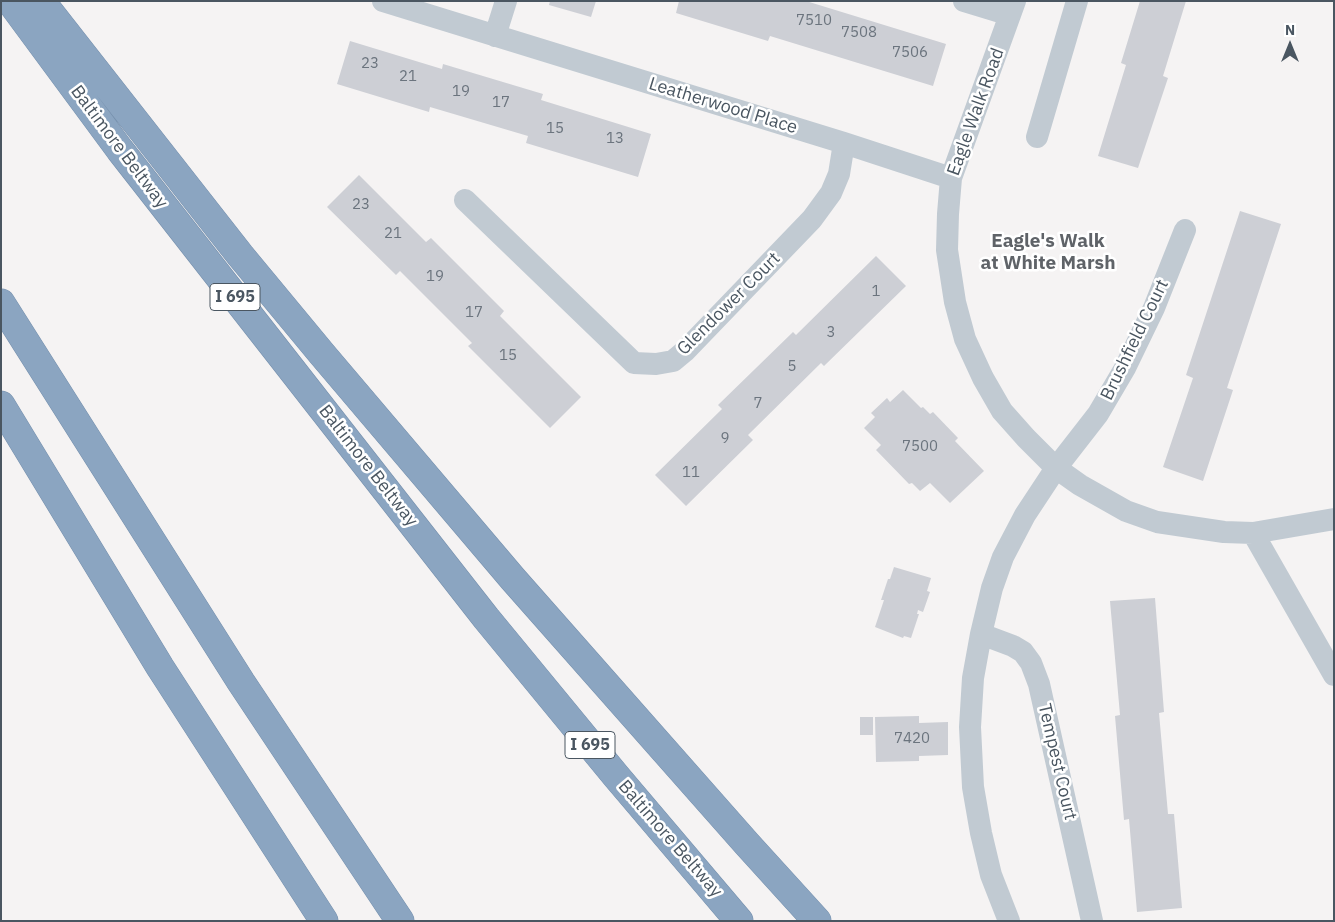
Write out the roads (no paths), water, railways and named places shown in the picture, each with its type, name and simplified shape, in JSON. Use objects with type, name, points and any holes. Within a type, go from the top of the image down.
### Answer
[{"type":"highway","name":"Baltimore Beltway","points":[[10,1],[120,150],[481,610],[616,776],[741,921]]},
{"type":"highway","points":[[41,1],[240,255],[322,354],[513,579],[817,921]]},
{"type":"highway","points":[[1,303],[241,682],[400,921]]},
{"type":"highway","points":[[1,405],[155,659],[324,921]]},
{"type":"street","name":"Leatherwood Place","points":[[382,1],[429,8],[495,36],[844,142],[951,178]]},
{"type":"street","points":[[495,36],[506,1]]},
{"type":"street","points":[[964,1],[1012,8]]},
{"type":"street","points":[[1037,137],[1077,1]]},
{"type":"street","name":"Eagle Walk Road","points":[[1012,8],[951,178],[947,250],[954,302],[965,339],[983,378],[1002,411],[1056,468],[1080,485],[1126,511],[1158,522],[1224,532],[1253,533],[1334,519]]},
{"type":"street","name":"Glendower Court","points":[[465,200],[634,362],[673,361],[686,350],[812,219],[831,193],[839,174],[844,142]]},
{"type":"street","name":"Brushfield Court","points":[[1009,921],[991,875],[972,787],[970,727],[973,678],[992,588],[1003,557],[1026,515],[1056,468],[1098,414],[1125,368],[1154,308],[1185,230]]},
{"type":"street","points":[[1253,533],[1334,674]]},
{"type":"street","name":"Tempest Court","points":[[981,634],[1023,652],[1032,663],[1039,684],[1092,921]]},
{"type":"district","name":"Eagle's Walk at White Marsh","points":[[1048,253]]}]
